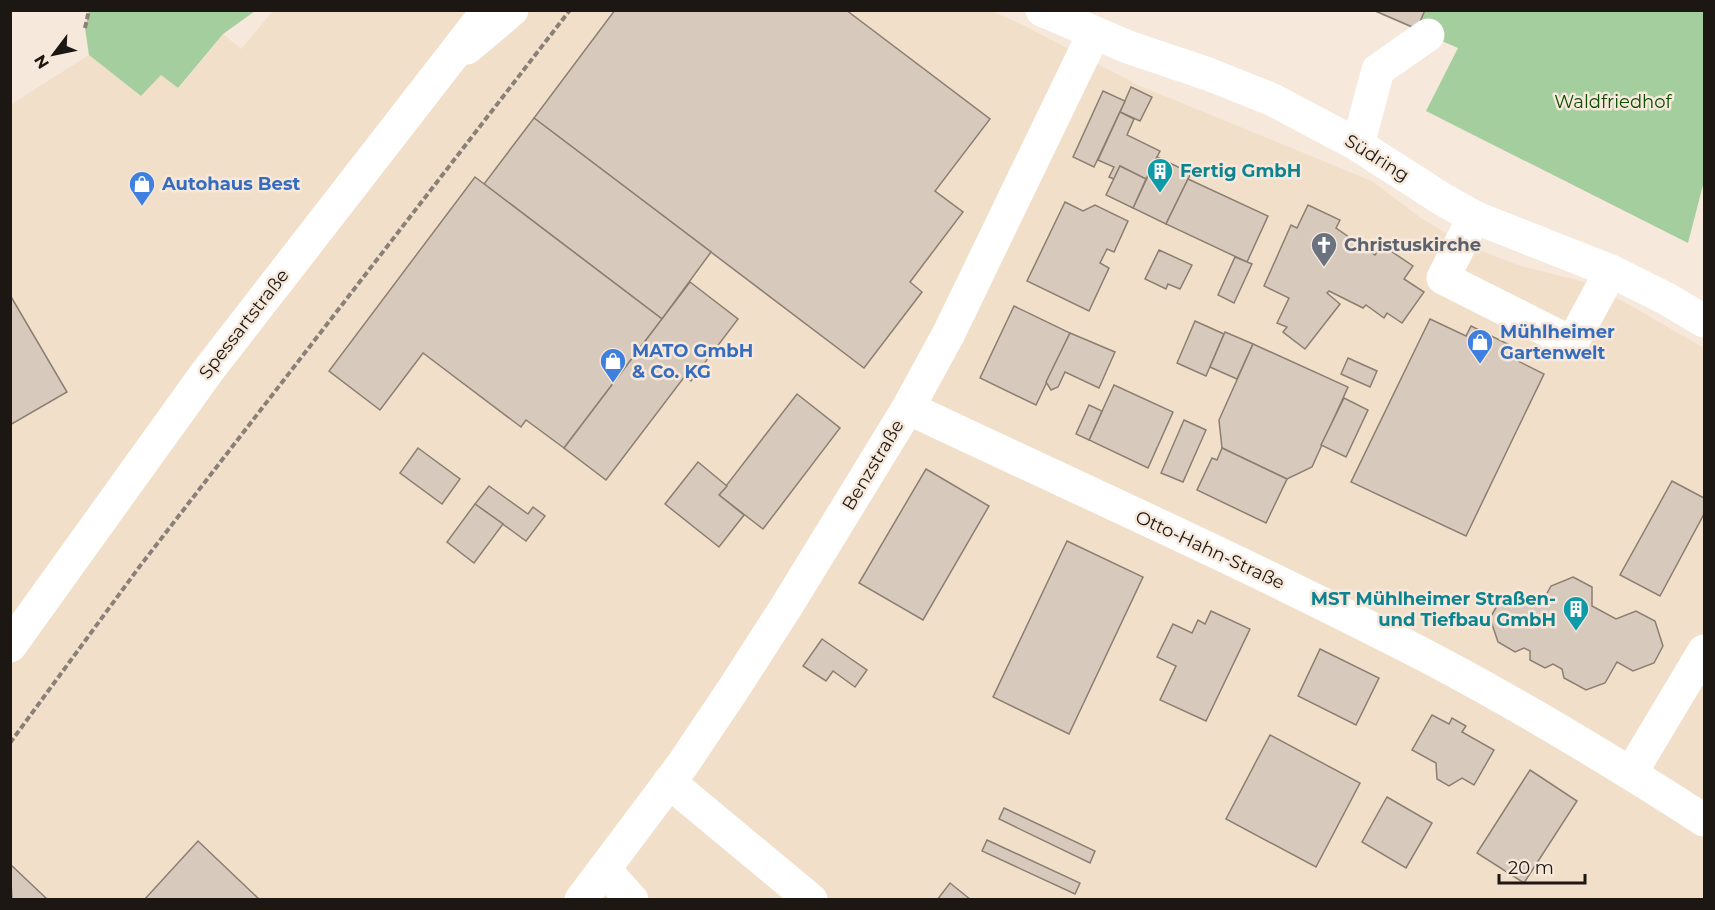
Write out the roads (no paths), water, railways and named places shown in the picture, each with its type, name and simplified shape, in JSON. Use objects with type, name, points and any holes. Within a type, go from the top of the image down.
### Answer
[{"type":"street","name":"Spessartstraße","points":[[12,643],[207,372],[488,10]]},
{"type":"street","points":[[441,71],[512,10]]},
{"type":"street","name":"Südring","points":[[1042,10],[1094,33],[1273,100],[1358,145],[1474,217],[1611,271],[1704,321]]},
{"type":"street","name":"Benzstraße","points":[[581,900],[669,782],[788,604],[908,408],[949,333],[1094,33]]},
{"type":"street","points":[[1358,145],[1378,69],[1428,35]]},
{"type":"street","points":[[1474,217],[1443,278],[1572,343],[1611,271]]},
{"type":"street","name":"Otto-Hahn-Straße","points":[[908,408],[1274,580],[1393,639],[1632,773],[1704,820]]},
{"type":"street","points":[[1632,773],[1704,651]]},
{"type":"street","points":[[669,782],[812,900]]},
{"type":"street","points":[[604,870],[632,900]]},
{"type":"place","name":"Fertig GmbH","points":[[1160,194]]},
{"type":"place","name":"Autohaus Best","points":[[142,207]]},
{"type":"place","name":"Christuskirche","points":[[1324,268]]},
{"type":"place","name":"Mühlheimer Gartenwelt","points":[[1480,365]]},
{"type":"place","name":"MATO GmbH & Co. KG","points":[[613,384]]},
{"type":"place","name":"MST Mühlheimer Straßen- und Tiefbau GmbH","points":[[1576,632]]},
{"type":"park label","name":"Waldfriedhof","points":[[1613,102]]}]
